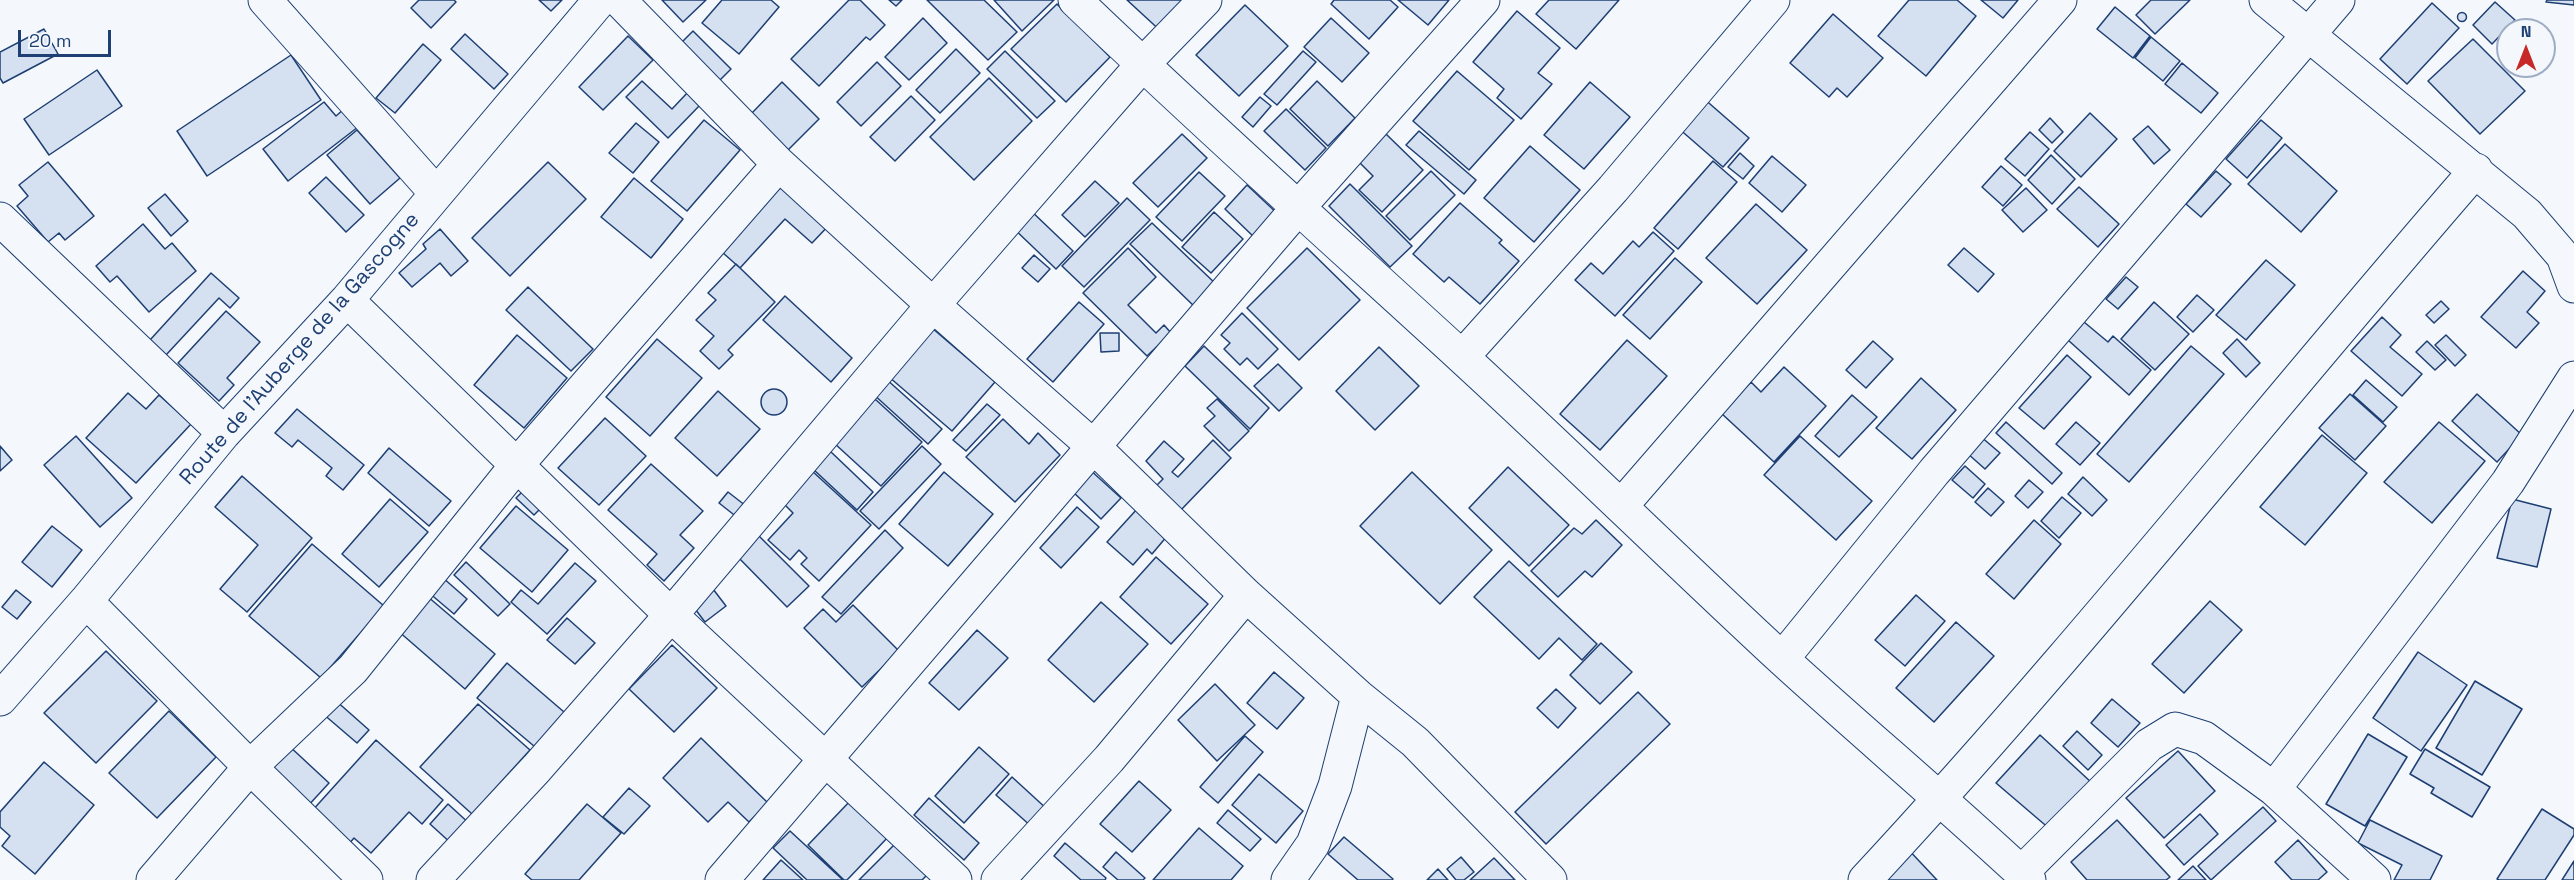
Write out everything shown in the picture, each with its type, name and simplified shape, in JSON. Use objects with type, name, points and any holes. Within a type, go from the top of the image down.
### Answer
[{"type":"street","name":"Route de l'Auberge de la Gascogne","points":[[0,699],[86,601],[224,433],[347,300],[600,0]]},
{"type":"street","points":[[619,0],[779,164],[933,305],[1094,447],[1246,594],[1358,696],[1415,742],[1550,880]]},
{"type":"street","points":[[1075,0],[1297,209],[1462,357],[1622,506],[1782,659],[1941,798],[1966,825],[2025,877],[2149,745],[2175,729],[2204,738],[2274,789],[2374,880]]},
{"type":"street","points":[[433,880],[537,768],[671,615],[933,305],[1142,65],[1205,0]]},
{"type":"street","points":[[722,880],[1297,209],[1483,0]]},
{"type":"street","points":[[1462,357],[1613,189],[1773,0]]},
{"type":"street","points":[[1622,506],[2060,0]]},
{"type":"street","points":[[2266,0],[2527,214],[2563,256],[2574,286]]},
{"type":"street","points":[[1782,659],[1934,472],[2338,0]]},
{"type":"street","points":[[279,5],[436,193]]},
{"type":"street","points":[[153,880],[250,767],[353,669],[516,466],[779,164]]},
{"type":"street","points":[[1865,880],[1941,798],[2114,598],[2355,309],[2476,170]]},
{"type":"street","points":[[0,219],[224,433]]},
{"type":"street","points":[[347,300],[671,615],[955,880]]},
{"type":"street","points":[[2274,789],[2508,482],[2574,378]]},
{"type":"street","points":[[998,880],[1109,759],[1246,594]]},
{"type":"street","points":[[86,601],[250,767],[366,880]]},
{"type":"street","points":[[1288,880],[1313,844],[1317,834],[1335,786],[1358,696]]},
{"type":"building","points":[[419,0],[454,0],[456,2],[431,28],[411,8]]},
{"type":"building","points":[[539,0],[562,0],[551,11]]},
{"type":"building","points":[[662,0],[706,0],[683,22]]},
{"type":"building","points":[[722,0],[771,0],[779,7],[739,54],[702,23]]},
{"type":"building","points":[[849,0],[860,0],[885,25],[870,40],[866,37],[819,86],[791,59]]},
{"type":"building","points":[[889,0],[902,0],[896,6]]},
{"type":"building","points":[[927,0],[984,0],[1017,32],[988,60]]},
{"type":"building","points":[[994,0],[1054,0],[1022,31]]},
{"type":"building","points":[[1127,0],[1198,0],[1165,35]]},
{"type":"building","points":[[1334,0],[1390,0],[1398,7],[1369,39],[1331,4]]},
{"type":"building","points":[[1398,0],[1449,0],[1428,25]]},
{"type":"building","points":[[1549,0],[1619,0],[1576,49],[1536,14]]},
{"type":"building","points":[[1909,0],[1957,0],[1976,16],[1926,76],[1878,36]]},
{"type":"building","points":[[1981,0],[2018,0],[2003,18]]},
{"type":"building","points":[[2151,0],[2190,0],[2155,34],[2136,15]]},
{"type":"building","points":[[2547,0],[2574,0],[2574,5],[2546,2]]},
{"type":"building","points":[[2495,2],[2513,18],[2496,18],[2496,40],[2492,44],[2473,25]]},
{"type":"building","points":[[2432,3],[2459,28],[2407,84],[2380,59]]},
{"type":"building","points":[[1057,4],[1110,57],[1066,102],[1011,49]]},
{"type":"building","points":[[1245,5],[1288,46],[1239,96],[1196,55]]},
{"type":"building","points":[[2115,7],[2150,36],[2133,58],[2097,29]]},
{"type":"building","points":[[1517,11],[1560,48],[1538,73],[1552,84],[1521,119],[1497,98],[1504,89],[1473,62]]},
{"type":"building","points":[[2462,12],[2467,17],[2462,22],[2457,17]]},
{"type":"building","points":[[1833,14],[1883,58],[1847,97],[1837,88],[1829,97],[1790,63]]},
{"type":"building","points":[[923,18],[947,43],[909,80],[885,57]]},
{"type":"building","points":[[1331,18],[1369,53],[1342,82],[1304,47]]},
{"type":"building","points":[[44,29],[58,54],[3,83],[0,78],[0,52]]},
{"type":"building","points":[[693,31],[731,69],[719,81],[681,43]]},
{"type":"building","points":[[465,34],[508,74],[494,89],[451,49]]},
{"type":"building","points":[[628,36],[653,60],[603,110],[579,87]]},
{"type":"building","points":[[2151,37],[2180,61],[2163,81],[2135,58]]},
{"type":"building","points":[[2473,39],[2496,62],[2496,78],[2512,78],[2525,91],[2480,134],[2428,81]]},
{"type":"building","points":[[423,44],[441,60],[395,113],[376,98]]},
{"type":"building","points":[[956,49],[980,73],[940,113],[916,90]]},
{"type":"building","points":[[1005,51],[1055,101],[1037,118],[987,69]]},
{"type":"building","points":[[1303,51],[1316,62],[1277,105],[1264,94]]},
{"type":"building","points":[[291,55],[321,100],[207,176],[177,131]]},
{"type":"building","points":[[877,62],[901,86],[861,126],[837,102]]},
{"type":"building","points":[[2182,63],[2218,93],[2201,113],[2165,84]]},
{"type":"building","points":[[97,70],[122,106],[49,155],[24,119]]},
{"type":"building","points":[[1457,71],[1514,120],[1469,170],[1413,121]]},
{"type":"building","points":[[989,78],[1032,121],[974,180],[930,137]]},
{"type":"building","points":[[642,81],[672,109],[689,91],[702,103],[668,138],[626,97]]},
{"type":"building","points":[[1317,81],[1355,118],[1328,146],[1290,109]]},
{"type":"building","points":[[782,82],[819,119],[787,151],[751,114]]},
{"type":"building","points":[[1590,82],[1630,117],[1584,169],[1544,135]]},
{"type":"building","points":[[911,96],[935,120],[895,161],[870,137]]},
{"type":"building","points":[[1260,97],[1271,106],[1253,127],[1242,117]]},
{"type":"building","points":[[1702,97],[1749,138],[1723,167],[1677,127]]},
{"type":"building","points":[[324,102],[336,116],[344,109],[358,127],[288,181],[263,149]]},
{"type":"building","points":[[1286,109],[1326,148],[1305,170],[1264,131]]},
{"type":"building","points":[[2090,113],[2117,139],[2081,177],[2054,151]]},
{"type":"building","points":[[2050,118],[2063,132],[2052,143],[2039,130]]},
{"type":"building","points":[[704,120],[740,150],[687,211],[651,181]]},
{"type":"building","points":[[2261,120],[2282,138],[2247,178],[2226,159]]},
{"type":"building","points":[[636,123],[659,142],[633,173],[609,153]]},
{"type":"building","points":[[2148,126],[2170,150],[2154,164],[2133,139]]},
{"type":"building","points":[[357,130],[400,178],[370,204],[327,155]]},
{"type":"building","points":[[1419,131],[1476,180],[1464,194],[1406,145]]},
{"type":"building","points":[[2030,132],[2049,149],[2025,176],[2005,159]]},
{"type":"building","points":[[1182,134],[1207,158],[1158,207],[1133,183]]},
{"type":"building","points":[[1386,134],[1423,170],[1382,212],[1359,190],[1373,176],[1358,161]]},
{"type":"building","points":[[2285,144],[2337,191],[2301,232],[2248,184]]},
{"type":"building","points":[[1530,146],[1580,190],[1534,242],[1484,198]]},
{"type":"building","points":[[1740,153],[1754,166],[1743,179],[1728,167]]},
{"type":"building","points":[[2051,155],[2075,179],[2052,204],[2028,180]]},
{"type":"building","points":[[1772,156],[1806,185],[1782,212],[1749,183]]},
{"type":"building","points":[[1713,161],[1737,182],[1678,249],[1654,228]]},
{"type":"building","points":[[48,162],[94,216],[65,240],[59,233],[48,242],[17,206],[28,196],[19,185]]},
{"type":"building","points":[[548,162],[586,199],[510,276],[472,238]]},
{"type":"building","points":[[2001,166],[2022,185],[2003,206],[1982,187]]},
{"type":"building","points":[[1431,171],[1455,195],[1410,240],[1386,216]]},
{"type":"building","points":[[2216,171],[2231,184],[2201,217],[2186,204]]},
{"type":"building","points":[[1199,172],[1225,196],[1182,241],[1156,217]]},
{"type":"building","points":[[326,177],[364,215],[346,232],[309,193]]},
{"type":"building","points":[[634,178],[683,219],[651,258],[601,217]]},
{"type":"building","points":[[786,181],[832,222],[812,243],[785,219],[740,268],[722,252]]},
{"type":"building","points":[[1095,181],[1119,203],[1085,237],[1062,215]]},
{"type":"building","points":[[1350,184],[1412,246],[1390,267],[1329,206]]},
{"type":"building","points":[[1247,185],[1280,216],[1257,240],[1225,209]]},
{"type":"building","points":[[2079,187],[2119,224],[2098,247],[2057,209]]},
{"type":"building","points":[[2026,188],[2047,210],[2023,232],[2002,210]]},
{"type":"building","points":[[165,194],[188,221],[171,236],[148,208]]},
{"type":"building","points":[[1127,198],[1150,220],[1084,287],[1062,266]]},
{"type":"building","points":[[1460,203],[1502,240],[1499,243],[1519,261],[1480,304],[1449,277],[1444,282],[1413,254]]},
{"type":"building","points":[[1756,204],[1807,250],[1757,304],[1706,258]]},
{"type":"building","points":[[1027,207],[1073,251],[1056,269],[1010,225]]},
{"type":"building","points":[[1214,212],[1243,239],[1211,273],[1182,247]]},
{"type":"building","points":[[1152,223],[1218,286],[1197,309],[1130,244]]},
{"type":"building","points":[[143,224],[165,249],[172,243],[196,271],[149,312],[117,276],[110,282],[96,266]]},
{"type":"building","points":[[440,229],[468,261],[451,276],[440,263],[412,287],[399,273],[426,249],[423,244]]},
{"type":"building","points":[[1653,232],[1674,251],[1615,316],[1575,280],[1591,263],[1603,274],[1633,241],[1639,247]]},
{"type":"building","points":[[1128,248],[1156,277],[1128,305],[1156,333],[1164,325],[1171,333],[1147,356],[1083,293]]},
{"type":"building","points":[[1307,248],[1360,300],[1299,360],[1247,308]]},
{"type":"building","points":[[1964,248],[1994,274],[1978,292],[1948,265]]},
{"type":"building","points":[[1034,255],[1050,269],[1038,282],[1022,268]]},
{"type":"building","points":[[1675,258],[1702,282],[1650,339],[1623,315]]},
{"type":"building","points":[[2266,260],[2295,285],[2246,340],[2216,315]]},
{"type":"building","points":[[736,264],[775,302],[728,350],[733,355],[719,369],[700,351],[714,336],[696,320],[716,300],[708,293]]},
{"type":"building","points":[[2523,271],[2545,291],[2527,312],[2539,323],[2516,348],[2481,317]]},
{"type":"building","points":[[211,273],[239,298],[230,308],[219,298],[166,355],[150,340]]},
{"type":"building","points":[[2126,277],[2138,287],[2118,309],[2106,299]]},
{"type":"building","points":[[528,287],[593,349],[571,371],[506,310]]},
{"type":"building","points":[[2197,295],[2214,310],[2193,332],[2177,317]]},
{"type":"building","points":[[785,296],[852,358],[831,382],[763,320]]},
{"type":"building","points":[[2441,301],[2449,309],[2434,323],[2426,315]]},
{"type":"building","points":[[1079,302],[1104,324],[1053,382],[1027,359]]},
{"type":"building","points":[[2154,302],[2189,334],[2155,370],[2121,339]]},
{"type":"building","points":[[226,311],[260,342],[227,378],[234,385],[219,401],[178,363]]},
{"type":"building","points":[[1242,313],[1278,349],[1258,369],[1247,358],[1240,365],[1224,349],[1230,343],[1221,335]]},
{"type":"building","points":[[2382,317],[2401,335],[2390,347],[2422,374],[2402,396],[2351,351]]},
{"type":"building","points":[[2084,322],[2108,342],[2113,336],[2151,370],[2129,395],[2068,340]]},
{"type":"building","points":[[932,328],[995,382],[952,431],[889,377]]},
{"type":"building","points":[[1100,333],[1119,333],[1119,351],[1101,352]]},
{"type":"building","points":[[517,335],[567,378],[524,428],[474,385]]},
{"type":"building","points":[[2446,335],[2466,355],[2455,366],[2435,345]]},
{"type":"building","points":[[657,339],[702,378],[650,436],[606,397]]},
{"type":"building","points":[[2237,339],[2260,363],[2246,377],[2223,353]]},
{"type":"building","points":[[1627,340],[1667,376],[1600,450],[1560,414]]},
{"type":"building","points":[[1873,341],[1893,359],[1866,388],[1846,370]]},
{"type":"building","points":[[2427,341],[2446,360],[2435,370],[2416,352]]},
{"type":"building","points":[[1204,346],[1269,408],[1250,429],[1185,366]]},
{"type":"building","points":[[2191,346],[2224,374],[2129,482],[2097,454]]},
{"type":"building","points":[[1379,347],[1419,386],[1375,430],[1336,391]]},
{"type":"building","points":[[2067,355],[2091,377],[2044,429],[2019,408]]},
{"type":"building","points":[[1278,364],[1302,388],[1279,411],[1254,386]]},
{"type":"building","points":[[1784,367],[1826,406],[1774,462],[1721,413],[1751,382],[1761,392]]},
{"type":"building","points":[[885,378],[942,429],[928,444],[872,393]]},
{"type":"building","points":[[1921,378],[1956,410],[1912,459],[1876,428]]},
{"type":"building","points":[[2366,380],[2397,407],[2383,422],[2353,395]]},
{"type":"building","points":[[774,389],[783,393],[787,402],[783,411],[774,415],[765,411],[761,402],[765,393]]},
{"type":"building","points":[[718,391],[760,429],[717,476],[675,438]]},
{"type":"building","points":[[128,393],[146,409],[159,395],[191,424],[136,483],[86,438]]},
{"type":"building","points":[[2350,394],[2386,426],[2355,460],[2319,428]]},
{"type":"building","points":[[2477,394],[2522,435],[2497,462],[2452,421]]},
{"type":"building","points":[[1852,395],[1877,417],[1839,457],[1815,436]]},
{"type":"building","points":[[875,399],[922,442],[881,486],[834,443]]},
{"type":"building","points":[[1217,399],[1249,431],[1229,451],[1204,426],[1215,416],[1207,408]]},
{"type":"building","points":[[987,404],[1000,415],[966,451],[953,440]]},
{"type":"building","points":[[297,409],[364,465],[343,490],[326,476],[332,468],[298,440],[292,447],[275,433]]},
{"type":"building","points":[[605,418],[646,456],[599,505],[558,468]]},
{"type":"building","points":[[1003,419],[1029,444],[1038,433],[1060,455],[1015,502],[966,457]]},
{"type":"building","points":[[2006,422],[2062,473],[2052,484],[1996,433]]},
{"type":"building","points":[[2076,422],[2100,443],[2080,465],[2056,444]]},
{"type":"building","points":[[2439,422],[2485,461],[2432,523],[2384,482]]},
{"type":"building","points":[[1973,430],[2000,453],[1985,469],[1958,445]]},
{"type":"building","points":[[2322,435],[2367,473],[2305,545],[2260,507]]},
{"type":"building","points":[[76,436],[132,498],[100,527],[44,465]]},
{"type":"building","points":[[1800,436],[1872,501],[1836,540],[1764,475]]},
{"type":"building","points":[[1213,440],[1231,458],[1179,512],[1154,488],[1163,479],[1146,461],[1164,441],[1184,459],[1172,472],[1178,477]]},
{"type":"building","points":[[0,446],[12,460],[0,471]]},
{"type":"building","points":[[922,446],[941,464],[879,529],[860,511]]},
{"type":"building","points":[[389,448],[451,501],[429,526],[368,473]]},
{"type":"building","points":[[830,451],[873,492],[857,510],[813,469]]},
{"type":"building","points":[[651,464],[703,511],[680,535],[694,548],[664,581],[647,565],[657,554],[608,510]]},
{"type":"building","points":[[1965,466],[1985,484],[1973,498],[1952,480]]},
{"type":"building","points":[[1508,467],[1569,525],[1529,566],[1469,508]]},
{"type":"building","points":[[1088,468],[1121,498],[1101,519],[1069,488]]},
{"type":"building","points":[[811,470],[871,525],[819,581],[801,564],[807,558],[799,550],[790,560],[768,540],[793,513],[782,502]]},
{"type":"building","points":[[944,472],[993,514],[948,566],[899,524]]},
{"type":"building","points":[[1412,472],[1492,550],[1440,604],[1360,526]]},
{"type":"building","points":[[242,476],[312,538],[247,612],[220,589],[258,545],[215,507]]},
{"type":"building","points":[[2083,477],[2107,500],[2092,516],[2068,494]]},
{"type":"building","points":[[2029,480],[2043,492],[2028,508],[2015,496]]},
{"type":"building","points":[[528,486],[545,504],[534,515],[516,498]]},
{"type":"building","points":[[1988,488],[2004,502],[1991,516],[1975,502]]},
{"type":"building","points":[[728,492],[746,506],[738,518],[719,503]]},
{"type":"building","points":[[2062,497],[2081,513],[2059,538],[2041,521]]},
{"type":"building","points":[[390,499],[428,532],[379,587],[342,554]]},
{"type":"building","points":[[2512,499],[2551,509],[2537,567],[2497,558]]},
{"type":"building","points":[[516,506],[568,550],[532,592],[480,548]]},
{"type":"building","points":[[1077,507],[1099,527],[1061,568],[1040,548]]},
{"type":"building","points":[[1138,508],[1168,535],[1152,554],[1147,549],[1133,565],[1107,542]]},
{"type":"building","points":[[1596,520],[1622,545],[1592,577],[1585,571],[1558,597],[1531,571],[1574,528],[1582,534]]},
{"type":"building","points":[[2034,520],[2061,544],[2014,599],[1986,574]]},
{"type":"building","points":[[52,526],[82,550],[52,587],[22,562]]},
{"type":"building","points":[[885,530],[903,548],[841,614],[822,597]]},
{"type":"building","points":[[754,531],[809,586],[787,607],[733,552]]},
{"type":"building","points":[[312,544],[384,606],[321,678],[249,616]]},
{"type":"building","points":[[1156,557],[1208,604],[1171,644],[1120,597]]},
{"type":"building","points":[[1509,561],[1597,644],[1582,660],[1559,638],[1539,659],[1474,597]]},
{"type":"building","points":[[466,562],[510,604],[498,616],[454,575]]},
{"type":"building","points":[[575,563],[596,581],[547,634],[511,602],[521,590],[538,604]]},
{"type":"building","points":[[442,577],[467,599],[454,614],[428,592]]},
{"type":"building","points":[[713,589],[726,606],[705,622],[692,605]]},
{"type":"building","points":[[16,590],[31,602],[17,619],[2,607]]},
{"type":"building","points":[[1916,595],[1945,621],[1905,666],[1875,640]]},
{"type":"building","points":[[427,596],[495,654],[465,689],[397,630]]},
{"type":"building","points":[[2210,601],[2242,630],[2184,693],[2152,664]]},
{"type":"building","points":[[1101,602],[1148,644],[1094,702],[1048,660]]},
{"type":"building","points":[[853,605],[899,651],[862,687],[804,628],[823,609],[836,622]]},
{"type":"building","points":[[567,618],[595,643],[575,664],[547,640]]},
{"type":"building","points":[[1956,622],[1994,656],[1934,722],[1896,688]]},
{"type":"building","points":[[977,630],[1008,658],[959,710],[929,683]]},
{"type":"building","points":[[1601,643],[1632,672],[1600,704],[1570,675]]},
{"type":"building","points":[[672,645],[717,688],[674,732],[629,689]]},
{"type":"building","points":[[106,651],[157,701],[96,763],[44,713]]},
{"type":"building","points":[[2418,652],[2467,685],[2421,751],[2373,718]]},
{"type":"building","points":[[507,663],[571,718],[541,752],[477,698]]},
{"type":"building","points":[[1274,672],[1304,698],[1277,729],[1247,703]]},
{"type":"building","points":[[2475,681],[2522,709],[2482,775],[2436,748]]},
{"type":"building","points":[[1215,684],[1255,725],[1217,761],[1178,720]]},
{"type":"building","points":[[1556,689],[1576,708],[1558,728],[1537,708]]},
{"type":"building","points":[[1638,692],[1670,724],[1546,844],[1515,812]]},
{"type":"building","points":[[334,699],[369,730],[357,743],[322,713]]},
{"type":"building","points":[[2112,699],[2140,723],[2118,747],[2091,723]]},
{"type":"building","points":[[478,704],[530,750],[472,814],[420,767]]},
{"type":"building","points":[[169,711],[216,757],[157,818],[109,773]]},
{"type":"building","points":[[2077,731],[2102,755],[2088,770],[2063,746]]},
{"type":"building","points":[[2368,734],[2407,757],[2365,826],[2326,804]]},
{"type":"building","points":[[2040,735],[2092,783],[2051,830],[1996,783]]},
{"type":"building","points":[[1245,736],[1263,752],[1218,803],[1200,787]]},
{"type":"building","points":[[701,738],[768,803],[749,822],[728,802],[708,822],[663,778]]},
{"type":"building","points":[[376,740],[443,800],[422,824],[409,812],[371,853],[354,838],[348,845],[311,812]]},
{"type":"building","points":[[287,744],[329,783],[306,808],[264,768]]},
{"type":"building","points":[[979,747],[1009,774],[964,823],[935,796]]},
{"type":"building","points":[[2425,749],[2490,787],[2472,817],[2431,793],[2434,788],[2410,774]]},
{"type":"building","points":[[2178,751],[2215,791],[2164,838],[2126,798]]},
{"type":"building","points":[[44,762],[94,805],[35,874],[2,846],[10,836],[0,827],[0,812]]},
{"type":"building","points":[[1259,774],[1303,811],[1276,843],[1232,805]]},
{"type":"building","points":[[1012,777],[1048,810],[1032,827],[996,795]]},
{"type":"building","points":[[1139,781],[1171,810],[1132,852],[1100,824]]},
{"type":"building","points":[[629,788],[650,806],[624,834],[603,817]]},
{"type":"building","points":[[929,798],[979,843],[964,860],[914,815]]},
{"type":"building","points":[[852,799],[890,835],[847,880],[844,880],[808,845]]},
{"type":"building","points":[[448,804],[471,825],[453,845],[430,824]]},
{"type":"building","points":[[587,804],[621,833],[579,880],[532,880],[525,874]]},
{"type":"building","points":[[2263,807],[2276,821],[2211,880],[2198,866]]},
{"type":"building","points":[[2542,809],[2574,829],[2574,835],[2545,880],[2497,879]]},
{"type":"building","points":[[1228,810],[1261,839],[1250,851],[1217,823]]},
{"type":"building","points":[[2200,814],[2218,834],[2184,865],[2166,845]]},
{"type":"building","points":[[2117,820],[2170,877],[2166,880],[2087,880],[2071,862]]},
{"type":"building","points":[[2370,820],[2442,856],[2430,880],[2394,880],[2402,865],[2358,843]]},
{"type":"building","points":[[1199,828],[1243,866],[1231,880],[1153,880]]},
{"type":"building","points":[[790,831],[843,880],[807,880],[773,848]]},
{"type":"building","points":[[1344,837],[1393,879],[1358,880],[1328,854]]},
{"type":"building","points":[[899,840],[930,872],[922,880],[859,880]]},
{"type":"building","points":[[2298,840],[2327,872],[2318,880],[2292,880],[2275,862]]},
{"type":"building","points":[[1065,843],[1106,878],[1105,880],[1081,880],[1054,856]]},
{"type":"building","points":[[1905,846],[1937,880],[1871,880]]},
{"type":"building","points":[[1116,852],[1145,878],[1143,880],[1118,880],[1103,867]]},
{"type":"building","points":[[1461,857],[1474,872],[1464,880],[1456,880],[1447,869]]},
{"type":"building","points":[[1494,858],[1515,880],[1470,880]]},
{"type":"building","points":[[781,860],[803,880],[763,880]]},
{"type":"building","points":[[2574,861],[2574,880],[2562,880]]},
{"type":"building","points":[[2193,866],[2206,880],[2178,880]]},
{"type":"building","points":[[1438,869],[1448,880],[1427,880]]}]
